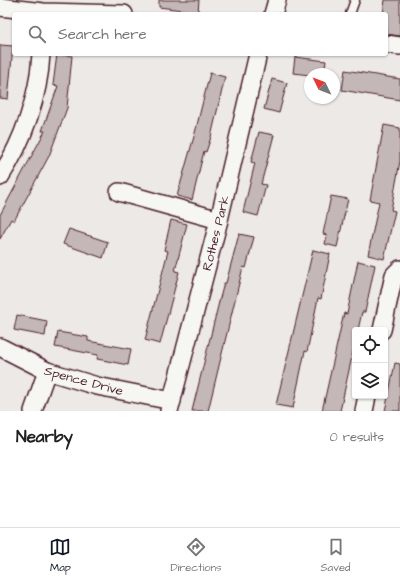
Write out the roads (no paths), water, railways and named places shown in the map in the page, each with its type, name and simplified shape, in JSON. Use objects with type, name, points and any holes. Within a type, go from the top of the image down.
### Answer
[{"type":"street","points":[[122,12],[125,0]]},
{"type":"street","points":[[274,12],[277,0]]},
{"type":"street","points":[[11,5],[39,12]]},
{"type":"street","points":[[388,44],[400,46]]},
{"type":"street","points":[[0,177],[13,157],[32,107],[41,56]]},
{"type":"street","name":"Rothes Park","points":[[171,406],[219,220],[258,56]]},
{"type":"street","points":[[119,192],[219,220]]},
{"type":"street","points":[[383,327],[394,275],[400,269]]},
{"type":"street","name":"Spence Drive","points":[[0,348],[47,371],[171,406]]},
{"type":"street","points":[[34,411],[47,371]]},
{"type":"street","points":[[364,411],[366,399]]},
{"type":"lane","points":[[351,12],[355,0]]}]
